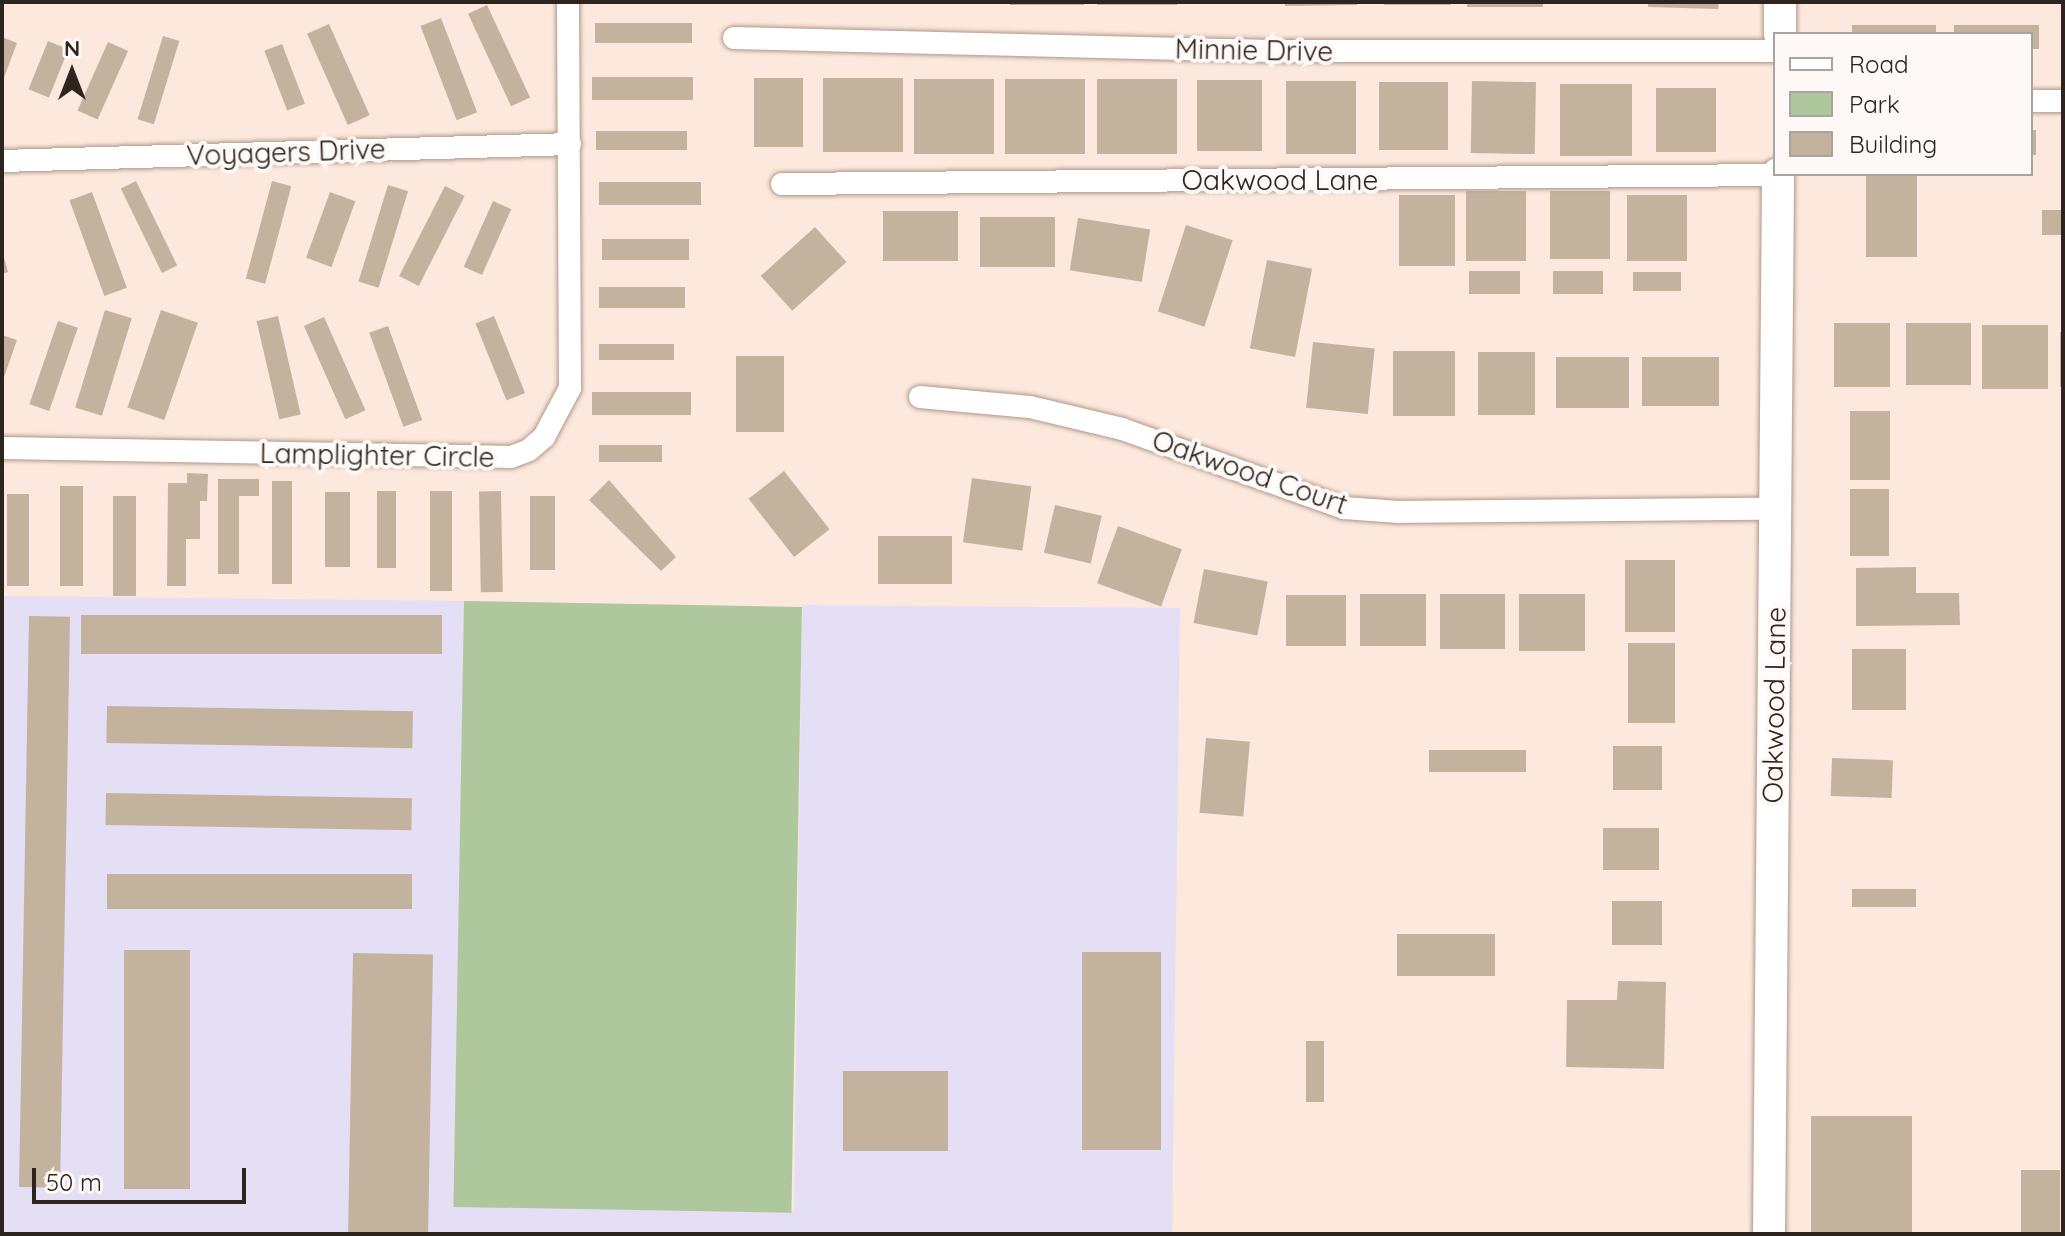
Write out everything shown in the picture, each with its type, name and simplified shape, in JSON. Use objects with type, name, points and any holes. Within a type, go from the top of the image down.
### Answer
[{"type":"street","name":"Lamplighter Circle","points":[[2,448],[511,457],[529,450],[544,437],[570,388],[568,2]]},
{"type":"street","points":[[1780,2],[1780,32]]},
{"type":"street","name":"Minnie Drive","points":[[734,38],[1271,51],[1773,51]]},
{"type":"street","points":[[2033,101],[2062,101]]},
{"type":"street","name":"Voyagers Drive","points":[[2,161],[570,144]]},
{"type":"street","name":"Oakwood Lane","points":[[782,184],[1773,175]]},
{"type":"street","name":"Oakwood Lane","points":[[1769,1234],[1778,176]]},
{"type":"street","name":"Oakwood Court","points":[[920,397],[1030,407],[1122,429],[1344,508],[1399,512],[1776,509]]},
{"type":"shaded area","points":[[2,596],[464,601],[458,1207],[794,1211],[802,605],[1180,608],[1172,1234],[2,1234]]},
{"type":"green space","points":[[464,601],[802,607],[791,1213],[453,1207]]},
{"type":"building","points":[[1010,2],[1084,2],[1084,5],[1010,5]]},
{"type":"building","points":[[1097,2],[1177,2],[1177,5],[1097,5]]},
{"type":"building","points":[[1285,2],[1357,2],[1357,5],[1285,6]]},
{"type":"building","points":[[1384,2],[1451,2],[1451,5],[1384,5]]},
{"type":"building","points":[[1467,2],[1543,2],[1543,7],[1467,7]]},
{"type":"building","points":[[1648,2],[1719,2],[1718,9],[1648,7]]},
{"type":"building","points":[[487,5],[530,97],[511,106],[468,14]]},
{"type":"building","points":[[441,18],[477,112],[457,120],[420,26]]},
{"type":"building","points":[[595,23],[692,23],[692,43],[595,43]]},
{"type":"building","points":[[329,24],[370,115],[348,125],[307,34]]},
{"type":"building","points":[[1852,25],[1936,25],[1936,32],[1852,32]]},
{"type":"building","points":[[1954,25],[2039,25],[2039,49],[2033,49],[2033,32],[1954,32]]},
{"type":"building","points":[[163,36],[179,41],[154,124],[138,119]]},
{"type":"building","points":[[2,37],[17,43],[2,83]]},
{"type":"building","points":[[48,41],[68,49],[49,97],[29,89]]},
{"type":"building","points":[[108,42],[128,51],[98,119],[77,111]]},
{"type":"building","points":[[282,44],[305,104],[287,111],[264,51]]},
{"type":"building","points":[[592,77],[693,77],[693,100],[592,100]]},
{"type":"building","points":[[754,78],[803,78],[803,147],[754,147]]},
{"type":"building","points":[[823,78],[903,78],[903,152],[823,152]]},
{"type":"building","points":[[914,79],[994,79],[994,154],[914,154]]},
{"type":"building","points":[[1005,79],[1085,79],[1085,154],[1005,154]]},
{"type":"building","points":[[1097,79],[1177,79],[1177,154],[1097,154]]},
{"type":"building","points":[[1197,80],[1262,80],[1262,151],[1197,151]]},
{"type":"building","points":[[1286,81],[1356,81],[1356,154],[1286,154]]},
{"type":"building","points":[[1472,81],[1536,82],[1535,154],[1471,153]]},
{"type":"building","points":[[1379,82],[1448,82],[1448,150],[1379,150]]},
{"type":"building","points":[[1560,84],[1632,84],[1632,156],[1560,156]]},
{"type":"building","points":[[1656,88],[1716,88],[1716,152],[1656,152]]},
{"type":"building","points":[[2033,130],[2036,130],[2036,155],[2033,155]]},
{"type":"building","points":[[596,131],[687,131],[687,150],[596,150]]},
{"type":"building","points":[[1866,176],[1917,176],[1917,257],[1866,257]]},
{"type":"building","points":[[136,181],[177,265],[162,273],[121,188]]},
{"type":"building","points":[[272,181],[291,186],[265,284],[246,279]]},
{"type":"building","points":[[599,182],[701,182],[701,205],[599,205]]},
{"type":"building","points":[[388,185],[408,191],[379,288],[358,282]]},
{"type":"building","points":[[445,186],[465,196],[419,286],[399,276]]},
{"type":"building","points":[[1466,191],[1526,191],[1526,261],[1466,261]]},
{"type":"building","points":[[1550,191],[1610,191],[1610,259],[1550,259]]},
{"type":"building","points":[[92,192],[127,288],[104,296],[69,200]]},
{"type":"building","points":[[330,192],[355,201],[331,267],[306,258]]},
{"type":"building","points":[[1399,195],[1455,195],[1455,266],[1399,266]]},
{"type":"building","points":[[1627,195],[1687,195],[1687,261],[1627,261]]},
{"type":"building","points":[[493,201],[511,209],[482,275],[464,267]]},
{"type":"building","points":[[2042,210],[2063,210],[2063,235],[2042,235]]},
{"type":"building","points":[[883,211],[958,211],[958,261],[883,261]]},
{"type":"building","points":[[980,217],[1055,217],[1055,267],[980,267]]},
{"type":"building","points":[[1078,218],[1150,229],[1142,282],[1070,270]]},
{"type":"building","points":[[1186,225],[1233,240],[1204,327],[1158,312]]},
{"type":"building","points":[[815,227],[846,262],[792,311],[761,276]]},
{"type":"building","points":[[602,239],[689,239],[689,260],[602,260]]},
{"type":"building","points":[[2,255],[8,272],[2,274]]},
{"type":"building","points":[[1267,260],[1312,269],[1295,357],[1250,348]]},
{"type":"building","points":[[1469,271],[1520,271],[1520,294],[1469,294]]},
{"type":"building","points":[[1553,271],[1603,271],[1603,294],[1553,294]]},
{"type":"building","points":[[1633,272],[1681,272],[1681,291],[1633,291]]},
{"type":"building","points":[[599,287],[685,287],[685,308],[599,308]]},
{"type":"building","points":[[105,310],[132,318],[102,416],[75,408]]},
{"type":"building","points":[[161,310],[198,323],[164,420],[127,407]]},
{"type":"building","points":[[278,316],[301,414],[279,419],[257,321]]},
{"type":"building","points":[[494,316],[525,393],[507,400],[475,323]]},
{"type":"building","points":[[324,317],[365,410],[345,419],[304,326]]},
{"type":"building","points":[[58,321],[78,328],[49,411],[29,404]]},
{"type":"building","points":[[1834,323],[1890,323],[1890,387],[1834,387]]},
{"type":"building","points":[[1906,323],[1971,323],[1971,385],[1906,385]]},
{"type":"building","points":[[1982,325],[2048,325],[2048,389],[1982,389]]},
{"type":"building","points":[[388,326],[422,420],[403,427],[369,333]]},
{"type":"building","points":[[2060,332],[2063,332],[2063,387],[2060,387]]},
{"type":"building","points":[[2,335],[17,340],[2,383]]},
{"type":"building","points":[[1313,342],[1375,348],[1368,414],[1306,408]]},
{"type":"building","points":[[599,344],[674,344],[674,360],[599,360]]},
{"type":"building","points":[[1393,351],[1455,351],[1455,416],[1393,416]]},
{"type":"building","points":[[1478,352],[1535,352],[1535,415],[1478,415]]},
{"type":"building","points":[[736,356],[784,356],[784,432],[736,432]]},
{"type":"building","points":[[1556,357],[1629,357],[1629,408],[1556,408]]},
{"type":"building","points":[[1642,357],[1719,357],[1719,406],[1642,406]]},
{"type":"building","points":[[592,392],[691,392],[691,415],[592,415]]},
{"type":"building","points":[[1850,411],[1890,411],[1890,480],[1850,480]]},
{"type":"building","points":[[599,445],[662,445],[662,462],[599,462]]},
{"type":"building","points":[[784,471],[830,529],[794,557],[749,499]]},
{"type":"building","points":[[187,473],[208,474],[207,501],[200,501],[200,539],[186,539],[186,586],[167,586],[168,483],[187,483]]},
{"type":"building","points":[[972,478],[1031,486],[1022,551],[963,542]]},
{"type":"building","points":[[218,479],[259,479],[259,496],[239,496],[239,574],[218,574]]},
{"type":"building","points":[[609,480],[676,557],[661,571],[589,500]]},
{"type":"building","points":[[272,481],[292,481],[292,584],[272,584]]},
{"type":"building","points":[[60,486],[83,486],[83,586],[60,586]]},
{"type":"building","points":[[1850,489],[1889,489],[1889,556],[1850,556]]},
{"type":"building","points":[[377,491],[396,491],[396,568],[377,568]]},
{"type":"building","points":[[430,491],[452,491],[452,591],[430,591]]},
{"type":"building","points":[[479,491],[501,491],[503,592],[481,592]]},
{"type":"building","points":[[325,492],[350,492],[350,567],[325,567]]},
{"type":"building","points":[[7,494],[29,494],[29,586],[7,586]]},
{"type":"building","points":[[113,496],[136,496],[136,596],[113,596]]},
{"type":"building","points":[[530,496],[555,496],[555,570],[530,570]]},
{"type":"building","points":[[1055,505],[1102,516],[1091,564],[1044,553]]},
{"type":"building","points":[[1118,526],[1182,549],[1161,607],[1097,583]]},
{"type":"building","points":[[878,536],[952,536],[952,584],[878,584]]},
{"type":"building","points":[[1625,560],[1675,560],[1675,632],[1625,632]]},
{"type":"building","points":[[1916,567],[1916,593],[1959,593],[1960,625],[1856,626],[1856,568]]},
{"type":"building","points":[[1204,569],[1268,581],[1257,635],[1194,623]]},
{"type":"building","points":[[1360,594],[1426,594],[1426,646],[1360,646]]},
{"type":"building","points":[[1440,594],[1505,594],[1505,649],[1440,649]]},
{"type":"building","points":[[1519,594],[1585,594],[1585,651],[1519,651]]},
{"type":"building","points":[[1286,595],[1346,595],[1346,646],[1286,646]]},
{"type":"building","points":[[81,615],[442,615],[442,654],[81,654]]},
{"type":"building","points":[[29,616],[70,617],[60,1188],[19,1187]]},
{"type":"building","points":[[1628,643],[1675,643],[1675,723],[1628,723]]},
{"type":"building","points":[[1852,649],[1906,649],[1906,710],[1852,710]]},
{"type":"building","points":[[107,706],[413,711],[412,748],[106,743]]},
{"type":"building","points":[[1206,738],[1250,742],[1243,817],[1199,813]]},
{"type":"building","points":[[1613,746],[1662,746],[1662,790],[1613,790]]},
{"type":"building","points":[[1429,750],[1526,750],[1526,772],[1429,772]]},
{"type":"building","points":[[1832,758],[1893,760],[1892,798],[1831,796]]},
{"type":"building","points":[[106,793],[412,798],[411,830],[105,825]]},
{"type":"building","points":[[1603,828],[1659,828],[1659,870],[1603,870]]},
{"type":"building","points":[[107,874],[412,874],[412,909],[107,909]]},
{"type":"building","points":[[1852,889],[1916,889],[1916,907],[1852,907]]},
{"type":"building","points":[[1612,901],[1662,901],[1662,945],[1612,945]]},
{"type":"building","points":[[1397,934],[1495,934],[1495,976],[1397,976]]},
{"type":"building","points":[[124,950],[190,950],[190,1189],[124,1189]]},
{"type":"building","points":[[1082,952],[1161,952],[1161,1150],[1082,1150]]},
{"type":"building","points":[[353,953],[433,954],[428,1234],[348,1234]]},
{"type":"building","points":[[1618,981],[1666,982],[1664,1069],[1566,1067],[1567,1000],[1617,1000]]},
{"type":"building","points":[[1306,1041],[1324,1041],[1324,1102],[1306,1102]]},
{"type":"building","points":[[843,1071],[948,1071],[948,1151],[843,1151]]},
{"type":"building","points":[[1811,1116],[1912,1116],[1912,1234],[1811,1234]]},
{"type":"building","points":[[2021,1170],[2060,1170],[2060,1234],[2021,1234]]}]
